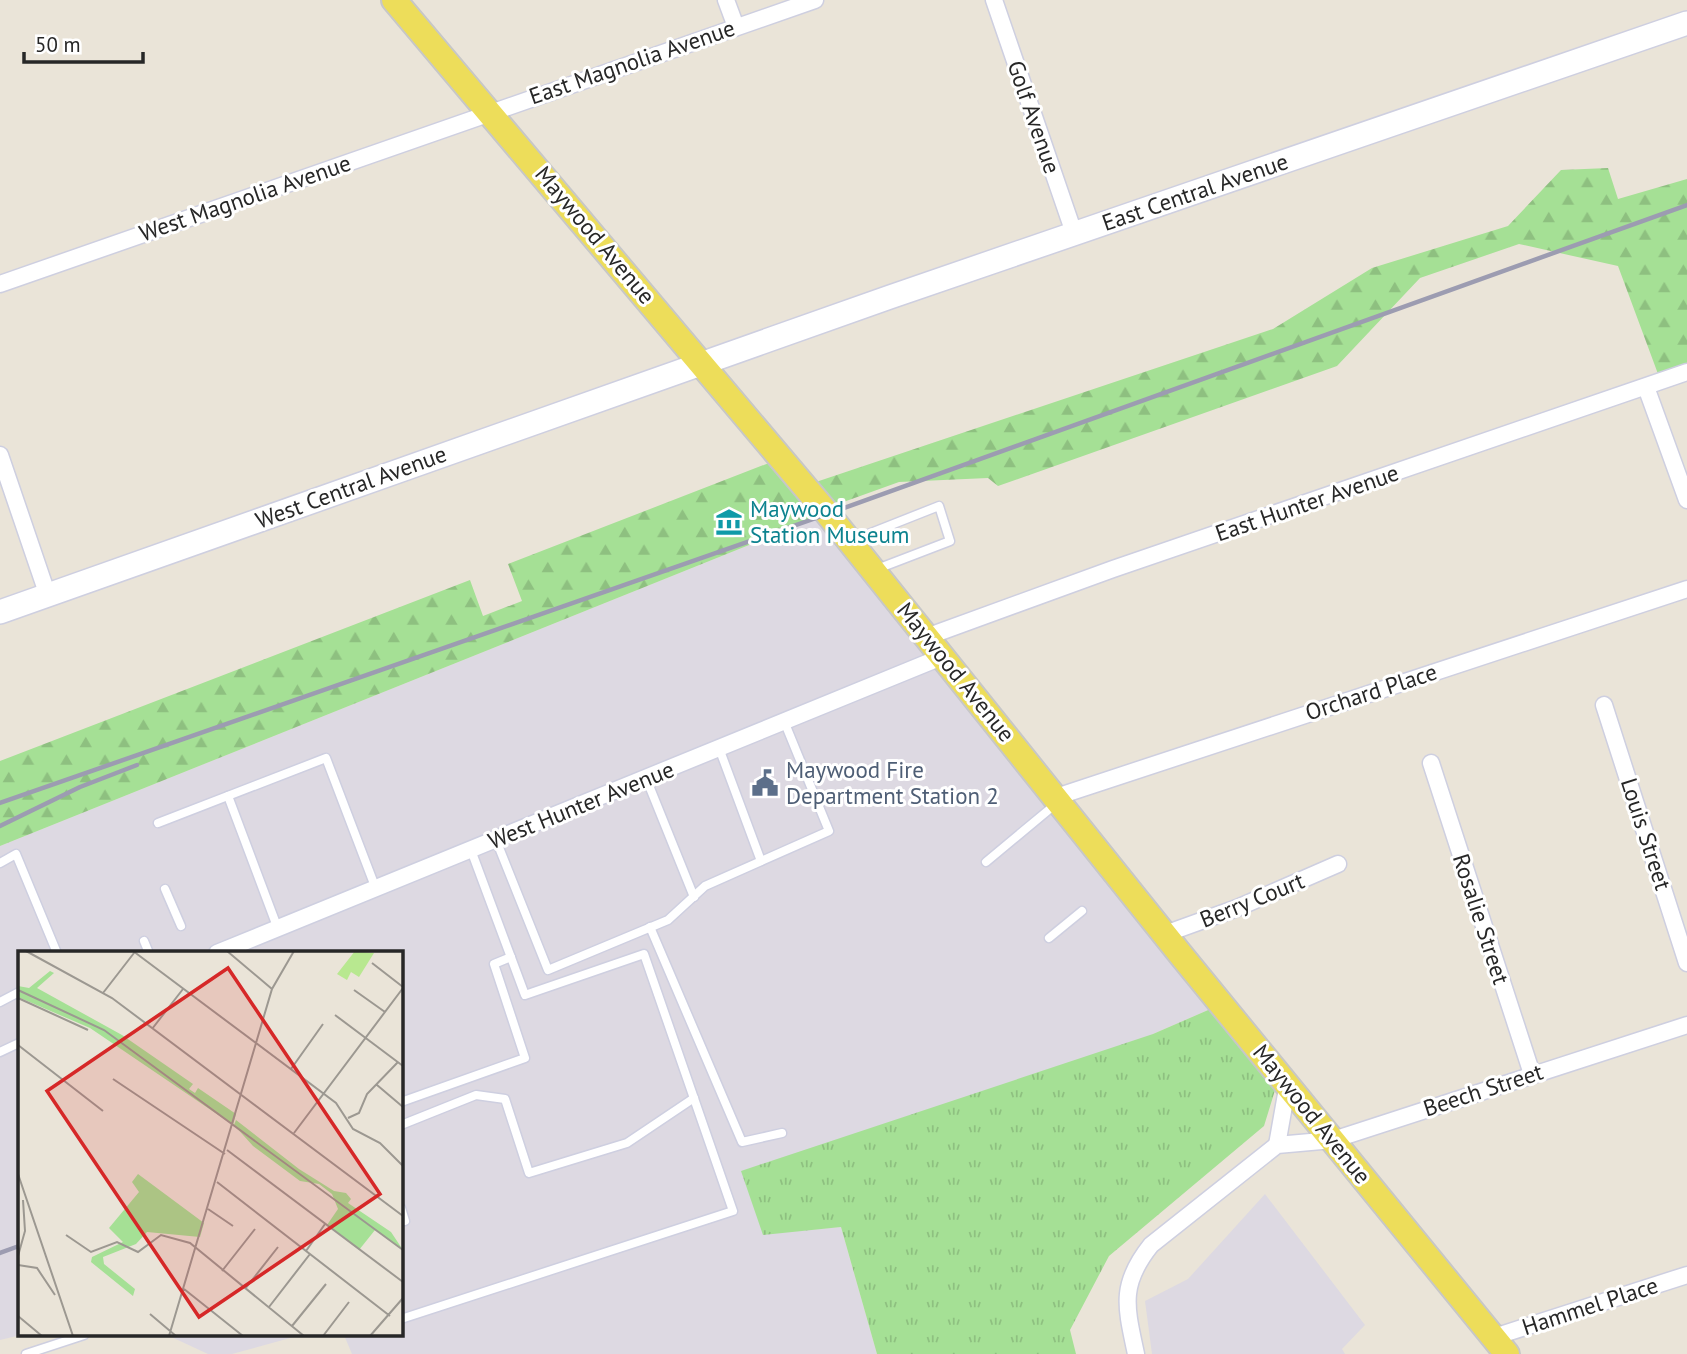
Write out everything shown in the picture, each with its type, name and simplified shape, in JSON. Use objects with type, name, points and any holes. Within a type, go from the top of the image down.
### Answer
[{"type":"main road","name":"Maywood Avenue","points":[[394,0],[703,362],[929,636],[1164,934],[1500,1346]]},
{"type":"street","points":[[726,0],[736,27]]},
{"type":"street","name":"East Magnolia Avenue","points":[[490,112],[815,0]]},
{"type":"street","name":"Golf Avenue","points":[[994,0],[1074,233]]},
{"type":"street","name":"East Central Avenue","points":[[703,362],[1687,23]]},
{"type":"street","name":"West Magnolia Avenue","points":[[0,284],[490,112]]},
{"type":"street","name":"West Central Avenue","points":[[0,612],[703,362]]},
{"type":"street","name":"East Hunter Avenue","points":[[929,636],[1126,565],[1687,372]]},
{"type":"street","points":[[1646,387],[1687,500]]},
{"type":"street","points":[[0,455],[48,596]]},
{"type":"street","name":"Orchard Place","points":[[1058,799],[1687,589]]},
{"type":"street","name":"West Hunter Avenue","points":[[222,951],[944,656]]},
{"type":"street","name":"Louis Street","points":[[1604,705],[1687,963]]},
{"type":"street","name":"Rosalie Street","points":[[1431,763],[1532,1074]]},
{"type":"street","name":"Berry Court","points":[[1164,934],[1237,908],[1338,864]]},
{"type":"street","name":"Beech Street","points":[[1277,1145],[1333,1140],[1687,1025]]},
{"type":"street","points":[[1136,1354],[1125,1303],[1135,1266],[1151,1245],[1277,1145],[1288,1083]]},
{"type":"street","name":"Hammel Place","points":[[1500,1346],[1687,1275]]},
{"type":"lane","points":[[850,541],[939,506],[950,541],[874,570]]},
{"type":"lane","points":[[496,839],[548,970],[668,920],[705,886],[829,831],[784,722]]},
{"type":"lane","points":[[719,748],[761,861]]},
{"type":"lane","points":[[158,823],[326,758],[376,889]]},
{"type":"lane","points":[[646,778],[694,897]]},
{"type":"lane","points":[[228,796],[278,929]]},
{"type":"lane","points":[[986,862],[1058,799]]},
{"type":"lane","points":[[402,1319],[733,1212],[644,954],[524,995],[471,850]]},
{"type":"lane","points":[[0,863],[16,854],[56,951]]},
{"type":"lane","points":[[165,889],[181,926]]},
{"type":"lane","points":[[1049,938],[1082,911]]},
{"type":"lane","points":[[650,927],[742,1142],[782,1133]]},
{"type":"lane","points":[[144,941],[148,951]]},
{"type":"lane","points":[[402,1102],[525,1058],[494,964],[511,957]]},
{"type":"lane","points":[[0,1002],[18,993]]},
{"type":"lane","points":[[0,1052],[18,1043]]},
{"type":"lane","points":[[402,1125],[476,1095],[505,1099],[528,1173],[627,1143],[694,1098]]},
{"type":"lane","points":[[402,1211],[405,1221]]},
{"type":"lane","points":[[26,1354],[81,1336]]},
{"type":"shaded area","points":[[819,517],[1222,1004],[1153,1034],[763,1234],[841,1227],[877,1354],[352,1354],[344,1336],[402,1336],[402,951],[18,951],[18,1336],[0,1340],[0,846]]},
{"type":"shaded area","points":[[1265,1194],[1365,1325],[1342,1349],[1345,1354],[1152,1354],[1145,1301],[1188,1279]]},
{"type":"shaded area","points":[[169,1336],[297,1336],[232,1354],[208,1354]]},
{"type":"green space","points":[[1608,168],[1618,199],[1687,179],[1687,372],[1661,382],[1618,266],[1519,244],[1420,278],[1337,366],[998,486],[988,478],[899,482],[824,509],[804,486],[1273,329],[1372,268],[1508,226],[1561,170]]},
{"type":"green space","points":[[774,461],[819,517],[0,846],[0,761],[470,580],[483,616],[522,601],[508,564]]},
{"type":"green space","points":[[1222,1004],[1280,1074],[1264,1126],[1109,1256],[1070,1330],[1076,1354],[877,1354],[841,1227],[763,1235],[741,1171],[1153,1034]]},
{"type":"railway","points":[[0,803],[819,517],[1687,205]]},
{"type":"railway","points":[[0,826],[80,787],[137,765]]},
{"type":"railway","points":[[0,1253],[18,1246]]},
{"type":"place","name":"Maywood Station Museum","points":[[729,522]]},
{"type":"place","name":"Maywood Fire Department Station 2","points":[[765,783]]}]
